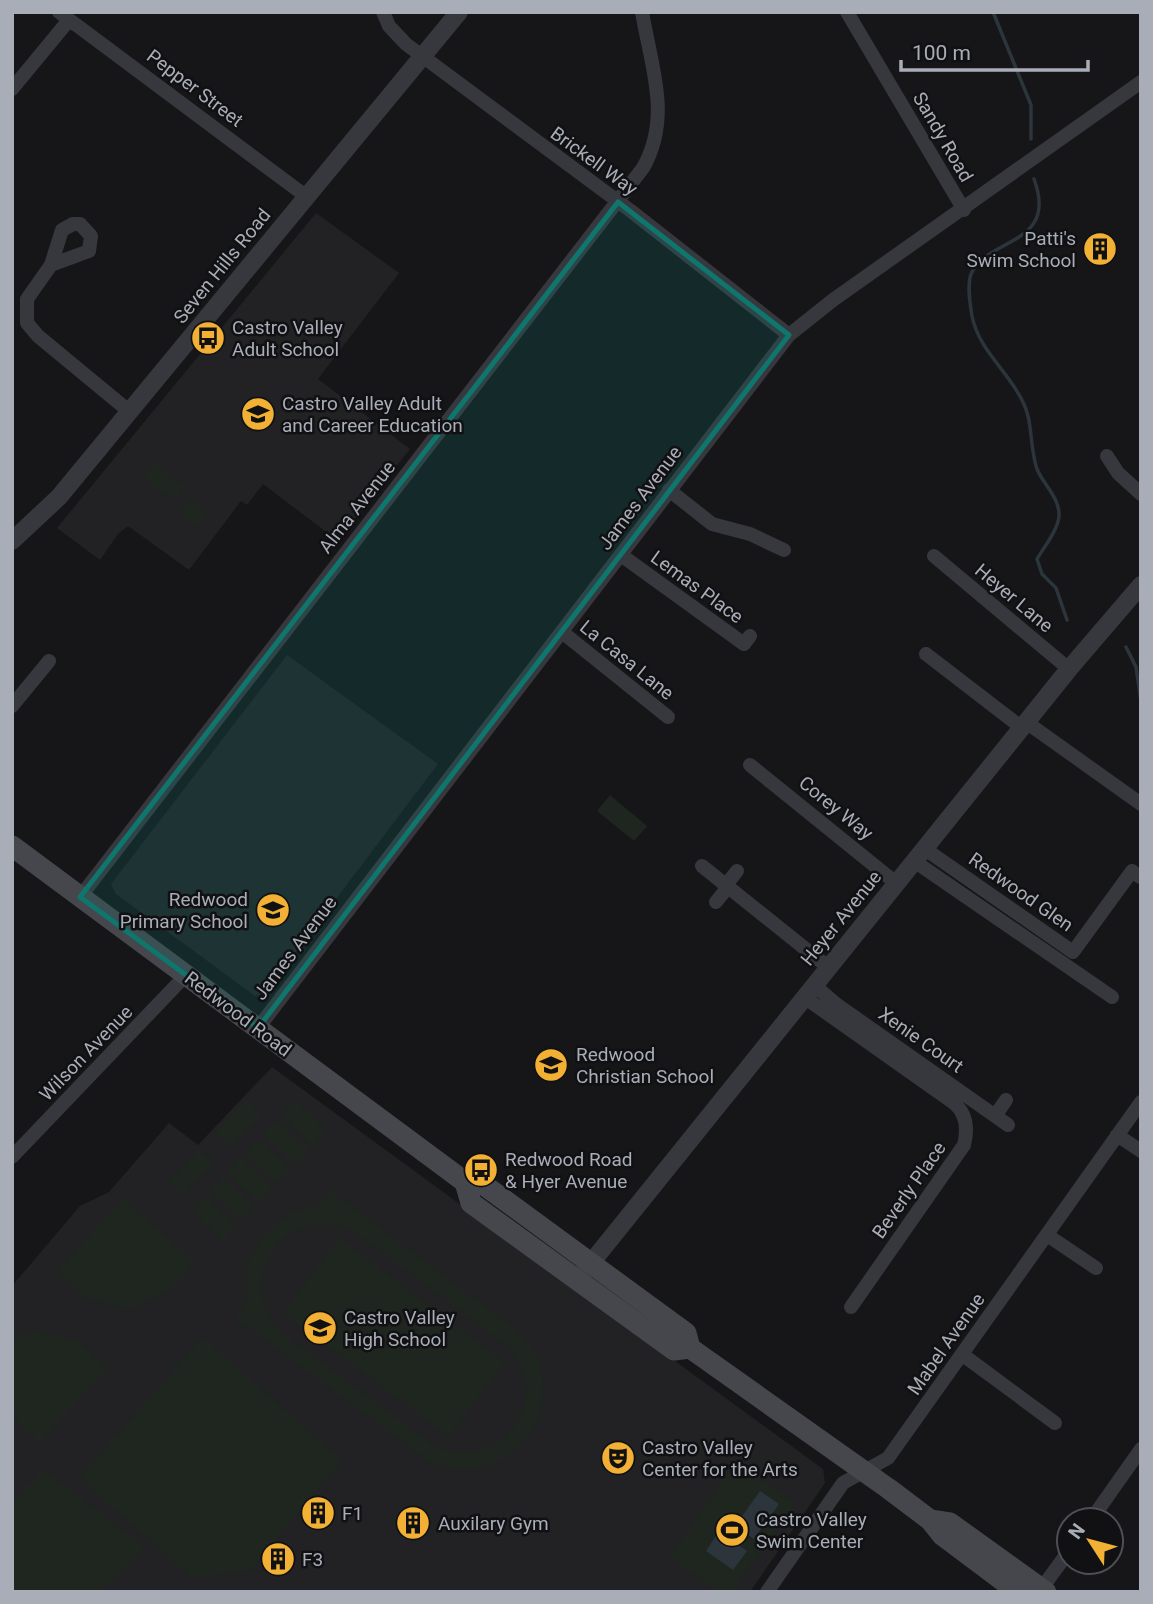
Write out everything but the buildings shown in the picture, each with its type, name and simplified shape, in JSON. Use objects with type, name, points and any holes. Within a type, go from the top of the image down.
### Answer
[{"type":"main road","name":"Redwood Road","points":[[12,846],[465,1182],[484,1185],[686,1333],[690,1348],[930,1520],[942,1535],[1018,1592]]},
{"type":"main road","name":"Redwood Road","points":[[465,1182],[471,1203],[674,1350],[690,1348]]},
{"type":"main road","name":"Redwood Road","points":[[930,1520],[950,1523],[1043,1591]]},
{"type":"street","name":"Brickell Way","points":[[383,12],[394,32],[422,57],[618,202],[789,335]]},
{"type":"street","name":"Seven Hills Road","points":[[12,541],[60,497],[458,12]]},
{"type":"street","name":"Alma Avenue","points":[[80,897],[643,168],[658,134],[658,99],[642,12]]},
{"type":"street","name":"Sandy Road","points":[[847,12],[964,210]]},
{"type":"street","points":[[12,89],[64,16]]},
{"type":"street","name":"Pepper Street","points":[[64,16],[307,197]]},
{"type":"street","name":"James Avenue","points":[[258,1028],[789,335],[833,300],[964,210],[1141,82]]},
{"type":"street","points":[[51,265],[26,299],[27,323],[38,336],[130,412]]},
{"type":"street","points":[[1107,456],[1118,473],[1141,494]]},
{"type":"street","points":[[669,490],[712,524],[750,534],[784,550]]},
{"type":"street","name":"Lemas Place","points":[[621,555],[744,644],[750,636]]},
{"type":"street","name":"Heyer Lane","points":[[934,556],[1069,669]]},
{"type":"street","name":"Heyer Avenue","points":[[577,1280],[1069,669],[1141,585]]},
{"type":"street","name":"La Casa Lane","points":[[562,632],[668,717]]},
{"type":"street","points":[[926,654],[1024,725],[1141,804]]},
{"type":"street","points":[[12,706],[49,661]]},
{"type":"street","name":"Corey Way","points":[[750,765],[896,883]]},
{"type":"street","points":[[919,855],[1112,997]]},
{"type":"street","name":"Redwood Glen","points":[[919,855],[1073,952],[1132,871],[1140,877]]},
{"type":"street","points":[[702,866],[828,968]]},
{"type":"street","points":[[716,902],[737,872]]},
{"type":"street","name":"Wilson Avenue","points":[[12,1157],[186,975]]},
{"type":"street","name":"Xenie Court","points":[[809,991],[836,1004],[1008,1125]]},
{"type":"street","name":"Beverly Place","points":[[809,991],[960,1108],[966,1123],[964,1145],[851,1307]]},
{"type":"street","points":[[995,1116],[1006,1100]]},
{"type":"street","name":"Mabel Avenue","points":[[767,1592],[843,1483],[888,1458],[1141,1102]]},
{"type":"street","points":[[1117,1135],[1141,1151]]},
{"type":"street","points":[[1047,1235],[1096,1268]]},
{"type":"street","points":[[962,1355],[1055,1423]]},
{"type":"street","points":[[1101,1506],[1141,1449]]},
{"type":"street","points":[[1043,1591],[1055,1573]]},
{"type":"highlighted area","points":[[618,202],[789,335],[258,1028],[80,897]]},
{"type":"shaded area","name":"Castro Valley Adult and Career Education","points":[[316,213],[399,273],[318,379],[410,449],[338,541],[263,484],[247,505],[241,501],[189,570],[128,526],[118,534],[100,560],[57,528]]},
{"type":"shaded area","points":[[153,463],[185,488],[175,501],[143,477]]},
{"type":"shaded area","points":[[189,499],[208,513],[197,527],[179,512]]},
{"type":"shaded area","points":[[287,655],[438,764],[265,993],[255,996],[116,894],[111,884]]},
{"type":"shaded area","points":[[610,795],[647,826],[634,841],[597,811]]},
{"type":"shaded area","name":"Castro Valley High School","points":[[272,1067],[823,1469],[825,1483],[750,1592],[12,1592],[12,1286],[80,1206],[109,1192],[169,1123],[198,1145]]},
{"type":"shaded area","points":[[246,1100],[261,1115],[230,1147],[215,1133]]},
{"type":"shaded area","points":[[296,1101],[327,1131],[313,1146],[281,1116]]},
{"type":"shaded area","points":[[278,1120],[310,1150],[295,1165],[263,1135]]},
{"type":"shaded area","points":[[259,1139],[291,1169],[277,1184],[245,1154]]},
{"type":"shaded area","points":[[199,1150],[214,1163],[183,1195],[169,1181]]},
{"type":"shaded area","points":[[241,1158],[273,1188],[259,1203],[227,1173]]},
{"type":"shaded area","points":[[223,1177],[255,1207],[241,1222],[209,1191]]},
{"type":"shaded area","points":[[330,1190],[510,1325],[532,1349],[542,1376],[542,1403],[533,1428],[516,1449],[492,1463],[464,1468],[431,1463],[235,1318],[246,1302],[247,1265],[264,1232],[293,1212],[318,1206]],"holes":[[[316,1224],[343,1227],[361,1236],[510,1348],[522,1369],[526,1390],[523,1411],[513,1428],[498,1442],[480,1450],[458,1452],[434,1446],[277,1329],[267,1313],[262,1296],[265,1264],[273,1251],[284,1239],[298,1230]]]},
{"type":"shaded area","points":[[205,1195],[237,1226],[223,1241],[191,1211]]},
{"type":"shaded area","points":[[124,1198],[195,1263],[169,1292],[127,1309],[86,1298],[56,1271]]},
{"type":"shaded area","points":[[339,1238],[505,1362],[449,1437],[283,1313]]},
{"type":"shaded area","points":[[34,1331],[80,1342],[108,1369],[39,1442],[12,1416],[12,1340]]},
{"type":"shaded area","points":[[203,1337],[342,1461],[249,1572],[191,1577],[79,1478]]},
{"type":"shaded area","name":"Castro Valley Swim Center","points":[[736,1462],[795,1503],[732,1592],[719,1592],[669,1557]]},
{"type":"shaded area","points":[[43,1469],[145,1547],[101,1592],[12,1592],[12,1502]]},
{"type":"shaded area","points":[[760,1491],[779,1504],[754,1539],[735,1526]]},
{"type":"shaded area","points":[[719,1531],[747,1551],[733,1570],[706,1551]]},
{"type":"waterway","points":[[993,12],[1031,105],[1031,139]]},
{"type":"waterway","points":[[1034,179],[1039,201],[1037,217],[1029,229],[1018,238],[979,262],[971,274],[969,295],[975,327],[1012,383],[1027,412],[1037,469],[1059,509],[1056,527],[1037,559],[1042,574],[1056,588],[1067,620]]},
{"type":"waterway","points":[[1126,647],[1136,667],[1141,701]]},
{"type":"place","name":"Patti's Swim School","points":[[1100,249]]},
{"type":"place","name":"Castro Valley Adult School","points":[[208,338]]},
{"type":"place","name":"Castro Valley Adult and Career Education","points":[[258,414]]},
{"type":"place","name":"Redwood Primary School","points":[[273,910]]},
{"type":"place","name":"Redwood Christian School","points":[[551,1065]]},
{"type":"place","name":"Redwood Road & Hyer Avenue","points":[[481,1170]]},
{"type":"place","name":"Castro Valley High School","points":[[320,1328]]},
{"type":"place","name":"Castro Valley Center for the Arts","points":[[618,1458]]},
{"type":"place","name":"F1","points":[[318,1513]]},
{"type":"place","name":"Auxilary Gym","points":[[413,1523]]},
{"type":"place","name":"Castro Valley Swim Center","points":[[732,1530]]},
{"type":"place","name":"F3","points":[[278,1559]]}]
